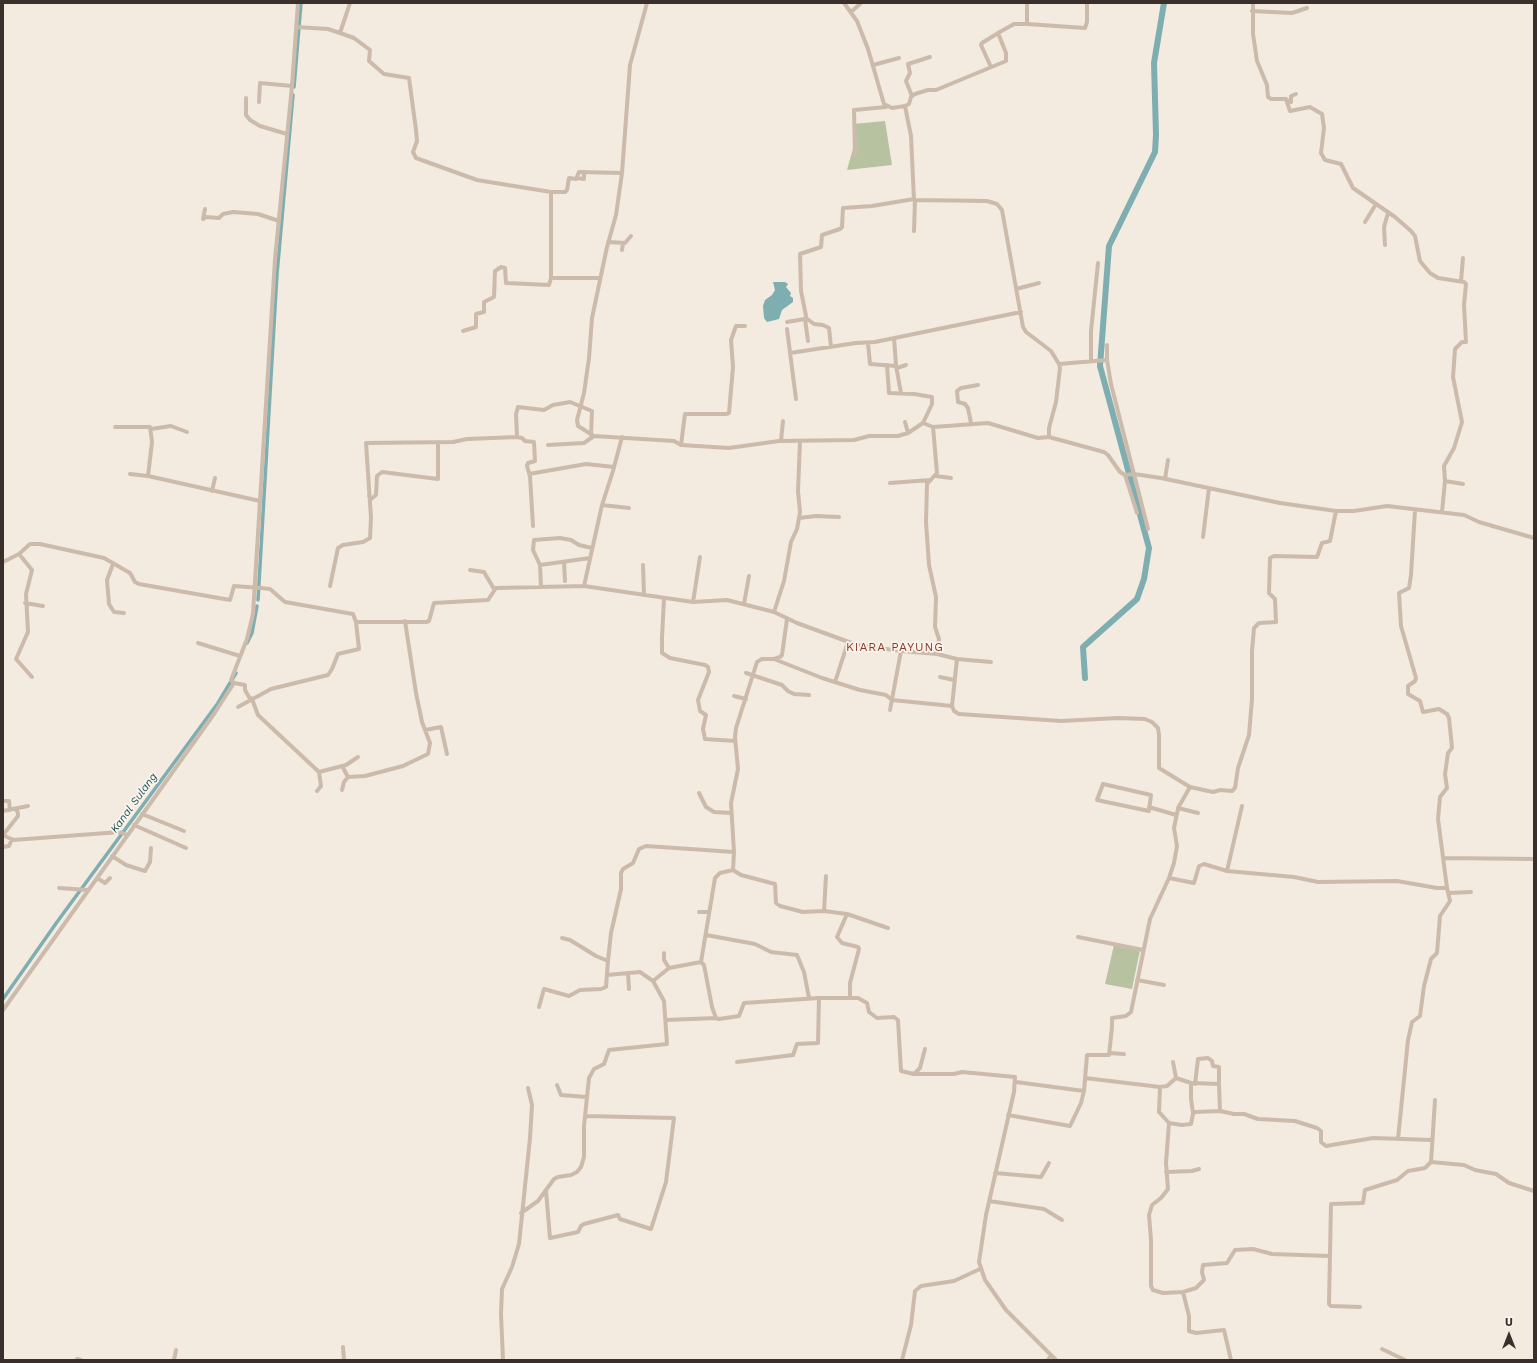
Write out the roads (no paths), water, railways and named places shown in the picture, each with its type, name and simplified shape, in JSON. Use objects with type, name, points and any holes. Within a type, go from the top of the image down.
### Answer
[{"type":"street","points":[[3,1010],[126,835],[214,714],[233,682],[231,677],[252,622],[258,587],[260,501],[279,222],[298,27],[298,3]]},
{"type":"street","points":[[340,34],[350,3]]},
{"type":"street","points":[[647,3],[636,41],[628,79],[622,174],[616,215],[608,242],[592,318],[590,358],[577,424],[581,429],[592,435],[674,441],[681,445],[729,448],[781,441],[854,440],[869,436],[898,436],[908,433],[923,423],[932,404],[932,397],[902,393],[889,393],[887,365]]},
{"type":"street","points":[[844,3],[851,12],[868,48],[886,107]]},
{"type":"street","points":[[851,12],[861,3]]},
{"type":"street","points":[[1027,3],[1027,24]]},
{"type":"street","points":[[991,67],[981,45],[998,32],[1014,24],[1085,28],[1087,22],[1087,3]]},
{"type":"street","points":[[1252,3],[1257,61],[1267,85],[1268,97],[1291,102],[1291,96],[1296,94]]},
{"type":"street","points":[[1252,10],[1292,13],[1307,8]]},
{"type":"street","points":[[298,27],[328,29],[352,37],[370,50],[369,61],[384,74],[409,78],[417,141],[413,154],[416,158],[476,180],[551,192],[565,192],[567,190],[570,178],[577,178],[578,172],[622,174]]},
{"type":"street","points":[[912,96],[925,90],[936,90],[1005,62],[1007,59],[998,32]]},
{"type":"street","points":[[855,156],[854,110],[886,107],[892,108],[909,104],[912,96],[906,80],[910,73],[908,64],[930,57]]},
{"type":"street","points":[[873,65],[899,58]]},
{"type":"street","points":[[259,102],[260,83],[292,86]]},
{"type":"street","points":[[246,98],[246,115],[250,120],[260,126],[288,134]]},
{"type":"street","points":[[1287,100],[1290,111],[1310,107],[1322,114],[1324,128],[1321,150],[1322,157],[1328,161],[1341,164],[1351,186],[1412,233],[1420,261],[1430,273],[1438,278],[1461,281],[1466,286],[1464,305],[1466,342],[1462,342],[1455,348],[1453,377],[1462,422],[1454,448],[1444,466],[1445,481],[1442,512]]},
{"type":"street","points":[[905,106],[911,136],[914,231]]},
{"type":"street","points":[[463,331],[476,327],[476,314],[484,312],[484,302],[494,297],[495,270],[501,267],[505,268],[506,283],[549,285],[551,278],[551,192]]},
{"type":"street","points":[[808,341],[806,318],[801,291],[800,254],[821,247],[822,235],[842,227],[843,208],[872,206],[914,199],[984,200],[998,204],[1002,210],[1008,235],[1024,330],[1045,346],[1059,364],[1060,378],[1050,422],[1049,437]]},
{"type":"street","points":[[1365,222],[1376,204]]},
{"type":"street","points":[[205,209],[203,219],[206,217],[219,218],[223,214],[233,212],[251,215],[258,214],[279,222]]},
{"type":"street","points":[[1385,245],[1384,227],[1388,213]]},
{"type":"street","points":[[608,242],[623,243],[626,242],[631,236]]},
{"type":"street","points":[[622,250],[623,243]]},
{"type":"street","points":[[1461,281],[1463,258]]},
{"type":"street","points":[[1092,360],[1092,329],[1098,263]]},
{"type":"street","points":[[551,278],[600,278]]},
{"type":"street","points":[[1016,288],[1039,283]]},
{"type":"street","points":[[790,353],[856,343],[868,344],[1020,312]]},
{"type":"street","points":[[787,322],[806,318],[814,324],[829,328],[831,347]]},
{"type":"street","points":[[681,445],[685,414],[729,413],[733,367],[731,340],[736,326],[745,326]]},
{"type":"street","points":[[787,329],[796,399]]},
{"type":"street","points":[[894,338],[896,367],[902,393]]},
{"type":"street","points":[[868,344],[870,364],[896,367],[906,365]]},
{"type":"street","points":[[1107,345],[1106,360],[1132,474],[1148,529]]},
{"type":"street","points":[[1059,364],[1106,360]]},
{"type":"street","points":[[970,423],[968,408],[965,404],[958,402],[957,391],[961,388],[978,385]]},
{"type":"street","points":[[517,437],[516,414],[518,407],[544,410],[553,405],[570,402],[592,410],[592,435],[584,442],[548,446]]},
{"type":"street","points":[[781,441],[783,421]]},
{"type":"street","points":[[905,422],[908,433]]},
{"type":"street","points":[[923,423],[933,427],[988,422],[1038,438],[1049,437],[1104,452],[1108,455],[1120,472],[1125,475],[1132,474],[1166,479],[1280,503],[1336,511],[1354,511],[1387,506],[1464,515],[1479,522],[1534,538]]},
{"type":"street","points":[[116,427],[148,426],[151,429],[170,426],[187,432]]},
{"type":"street","points":[[933,427],[936,476]]},
{"type":"street","points":[[148,476],[151,429]]},
{"type":"street","points":[[330,586],[338,548],[343,545],[363,542],[370,538],[371,526],[366,443],[438,442],[517,437],[522,438],[525,441],[535,442],[535,460],[527,464],[533,526]]},
{"type":"street","points":[[584,586],[602,505],[622,437]]},
{"type":"street","points":[[774,612],[784,581],[791,542],[799,518],[800,441]]},
{"type":"street","points":[[369,496],[371,499],[376,495],[377,476],[382,472],[438,479],[438,442]]},
{"type":"street","points":[[1166,479],[1168,460]]},
{"type":"street","points":[[529,474],[586,464],[614,467]]},
{"type":"street","points":[[130,474],[148,476],[260,501]]},
{"type":"street","points":[[1125,475],[1137,513]]},
{"type":"street","points":[[936,476],[938,478],[951,478]]},
{"type":"street","points":[[936,476],[927,484],[926,538],[928,565],[936,597],[935,627],[939,639],[938,654]]},
{"type":"street","points":[[212,491],[215,478]]},
{"type":"street","points":[[890,483],[930,480]]},
{"type":"street","points":[[1445,481],[1463,484]]},
{"type":"street","points":[[1203,537],[1209,488]]},
{"type":"street","points":[[602,505],[629,508]]},
{"type":"street","points":[[1398,1139],[1408,1040],[1412,1022],[1420,1016],[1424,986],[1431,959],[1437,953],[1440,916],[1443,908],[1450,903],[1438,826],[1438,805],[1440,797],[1447,788],[1445,774],[1448,753],[1452,748],[1449,718],[1447,714],[1439,709],[1423,712],[1420,701],[1408,694],[1408,686],[1415,681],[1416,678],[1401,626],[1399,593],[1409,588],[1412,575],[1415,510]]},
{"type":"street","points":[[957,659],[952,706],[954,711],[959,714],[1061,721],[1110,718],[1145,719],[1152,722],[1158,728],[1159,768],[1190,788],[1213,792],[1234,790],[1238,768],[1249,735],[1252,699],[1252,651],[1254,628],[1261,623],[1276,622],[1275,599],[1269,593],[1270,558],[1274,556],[1317,557],[1322,543],[1330,542],[1336,511]]},
{"type":"street","points":[[799,518],[816,516],[839,517]]},
{"type":"street","points":[[540,587],[540,565],[533,550],[534,540],[560,538],[571,540],[579,545],[592,548]]},
{"type":"street","points":[[3,562],[19,554],[30,544],[40,544],[104,558],[130,573],[135,582],[139,584],[230,600],[234,586],[258,587],[270,589],[285,602],[353,613],[356,622],[358,649],[338,654],[328,675],[270,689],[238,707]]},
{"type":"street","points":[[19,554],[32,570],[25,603],[28,632],[16,659],[32,677]]},
{"type":"street","points":[[693,602],[700,557]]},
{"type":"street","points":[[540,565],[590,558]]},
{"type":"street","points":[[564,562],[565,584]]},
{"type":"street","points":[[113,564],[107,580],[110,604],[114,612],[124,613]]},
{"type":"street","points":[[643,565],[644,595]]},
{"type":"street","points":[[356,622],[428,622],[432,605],[435,603],[488,600],[492,597],[494,589],[484,572],[470,570]]},
{"type":"street","points":[[744,604],[749,576]]},
{"type":"street","points":[[494,589],[540,587],[565,584],[693,602],[727,600],[774,612],[787,619],[848,642],[901,651],[938,654],[957,659],[991,662]]},
{"type":"street","points":[[664,598],[662,653],[670,658],[705,665],[708,667],[709,672],[698,700],[700,711],[706,715],[704,729],[705,739],[735,741]]},
{"type":"street","points":[[25,603],[43,606]]},
{"type":"street","points":[[733,870],[734,853],[731,802],[738,769],[735,741],[736,728],[759,660],[774,659],[780,657],[782,654],[787,619]]},
{"type":"street","points":[[342,790],[344,782],[348,777],[370,775],[403,766],[424,757],[430,747],[416,693],[405,621]]},
{"type":"street","points":[[835,682],[848,642]]},
{"type":"street","points":[[198,643],[240,656]]},
{"type":"street","points":[[890,710],[901,651]]},
{"type":"street","points":[[774,659],[835,682],[860,690],[886,695],[892,700],[952,706]]},
{"type":"street","points":[[746,673],[782,684],[788,691],[794,694],[809,695]]},
{"type":"street","points":[[940,678],[954,680]]},
{"type":"street","points":[[233,682],[245,685],[245,690],[249,698],[252,699],[258,715],[319,772],[321,786],[317,791]]},
{"type":"street","points":[[734,696],[746,699]]},
{"type":"street","points":[[425,730],[441,727],[447,754]]},
{"type":"street","points":[[319,772],[342,766],[358,757]]},
{"type":"street","points":[[342,766],[348,777]]},
{"type":"street","points":[[1103,784],[1151,795],[1149,807],[1149,811],[1097,800],[1103,784]]},
{"type":"street","points":[[1110,1053],[1112,1018],[1126,1016],[1131,1012],[1150,919],[1169,878],[1177,846],[1174,828],[1176,815],[1178,808],[1190,788]]},
{"type":"street","points":[[699,793],[706,807],[714,812],[731,813]]},
{"type":"street","points":[[3,801],[9,801],[10,810]]},
{"type":"street","points":[[3,811],[28,806]]},
{"type":"street","points":[[1227,871],[1242,806]]},
{"type":"street","points":[[1149,807],[1176,815]]},
{"type":"street","points":[[1178,808],[1198,813]]},
{"type":"street","points":[[16,809],[18,816],[3,835],[12,839],[120,832],[126,835]]},
{"type":"street","points":[[142,814],[184,831]]},
{"type":"street","points":[[134,825],[186,848]]},
{"type":"street","points":[[3,847],[9,846],[12,839]]},
{"type":"street","points":[[539,1007],[544,989],[570,996],[580,990],[604,989],[606,987],[611,933],[621,889],[621,873],[633,864],[639,849],[646,846],[734,853]]},
{"type":"street","points":[[112,856],[126,865],[145,870],[150,862],[151,848]]},
{"type":"street","points":[[1444,858],[1534,859]]},
{"type":"street","points":[[1169,878],[1194,883],[1201,864],[1227,871],[1294,877],[1318,882],[1397,881],[1438,888],[1447,888]]},
{"type":"street","points":[[716,1018],[710,1001],[704,966],[701,962],[715,878],[720,873],[733,870],[741,875],[764,883],[775,884],[778,905],[803,912],[824,911],[847,914],[888,928]]},
{"type":"street","points":[[824,911],[826,876]]},
{"type":"street","points":[[97,878],[105,883],[110,878]]},
{"type":"street","points":[[59,888],[80,888],[87,890]]},
{"type":"street","points":[[1449,893],[1471,892]]},
{"type":"street","points":[[699,912],[709,912]]},
{"type":"street","points":[[847,914],[837,937],[842,943],[858,947],[859,949],[850,982],[850,997]]},
{"type":"street","points":[[706,935],[755,944],[771,952],[798,956],[804,972],[810,998]]},
{"type":"street","points":[[1078,937],[1143,950]]},
{"type":"street","points":[[562,938],[570,940],[592,954],[608,961]]},
{"type":"street","points":[[664,953],[664,960],[669,968]]},
{"type":"street","points":[[653,981],[659,974],[669,968],[701,962]]},
{"type":"street","points":[[521,1213],[538,1201],[554,1179],[571,1175],[577,1172],[581,1167],[584,1157],[585,1116],[591,1074],[598,1066],[604,1064],[609,1050],[666,1044],[664,1001],[653,981],[640,972],[607,975]]},
{"type":"street","points":[[628,973],[630,989]]},
{"type":"street","points":[[1137,980],[1164,985]]},
{"type":"street","points":[[666,1020],[719,1019],[738,1016],[744,1003],[765,1003],[810,998],[858,998],[868,1003],[869,1012],[877,1018],[894,1017],[898,1020],[900,1070],[914,1074],[954,1074],[962,1072],[1014,1077],[1016,1082],[979,1251],[980,1269],[985,1280],[1006,1310],[1056,1360]]},
{"type":"street","points":[[737,1062],[793,1055],[797,1044],[818,1043],[819,998]]},
{"type":"street","points":[[914,1074],[920,1068],[925,1049]]},
{"type":"street","points":[[1068,1132],[1081,1103],[1084,1091],[1087,1055],[1107,1056],[1110,1053],[1124,1054]]},
{"type":"street","points":[[1160,1087],[1159,1112],[1169,1123],[1191,1124],[1193,1113],[1191,1102],[1198,1059],[1208,1058],[1212,1061],[1213,1066],[1219,1067],[1220,1111]]},
{"type":"street","points":[[1173,1062],[1176,1078]]},
{"type":"street","points":[[1085,1078],[1160,1087],[1167,1086],[1176,1078]]},
{"type":"street","points":[[1176,1078],[1193,1084],[1219,1084]]},
{"type":"street","points":[[1016,1082],[1084,1091]]},
{"type":"street","points":[[557,1085],[561,1095],[587,1097]]},
{"type":"street","points":[[503,1360],[501,1314],[502,1289],[517,1252],[530,1138],[532,1105],[528,1088]]},
{"type":"street","points":[[1360,1307],[1329,1304],[1331,1204],[1363,1203],[1365,1190],[1398,1180],[1408,1171],[1425,1168],[1431,1162],[1435,1100]]},
{"type":"street","points":[[1193,1113],[1220,1111],[1234,1114],[1244,1114],[1258,1119],[1295,1121],[1320,1130],[1322,1142],[1326,1146],[1373,1138],[1432,1140]]},
{"type":"street","points":[[1008,1115],[1070,1126]]},
{"type":"street","points":[[546,1191],[550,1238],[578,1232],[584,1224],[618,1215],[620,1219],[651,1229],[666,1182],[674,1118],[585,1116]]},
{"type":"street","points":[[1169,1123],[1166,1172],[1168,1189],[1161,1198],[1152,1205],[1149,1215],[1151,1240],[1151,1286],[1156,1292],[1183,1292],[1196,1288],[1203,1282],[1203,1265],[1227,1263],[1235,1250],[1253,1249],[1272,1254],[1329,1256]]},
{"type":"street","points":[[1431,1162],[1464,1165],[1476,1170],[1496,1174],[1509,1183],[1534,1191]]},
{"type":"street","points":[[995,1173],[1041,1177],[1049,1163]]},
{"type":"street","points":[[1166,1172],[1192,1171],[1199,1169]]},
{"type":"street","points":[[989,1200],[1044,1210],[1062,1220]]},
{"type":"street","points":[[902,1360],[911,1325],[915,1291],[921,1286],[954,1281],[980,1269]]},
{"type":"street","points":[[1183,1292],[1189,1316],[1189,1331],[1196,1333],[1225,1330],[1231,1360]]},
{"type":"street","points":[[343,1348],[344,1360]]},
{"type":"street","points":[[1382,1349],[1405,1360]]},
{"type":"street","points":[[174,1360],[176,1350]]},
{"type":"street","points":[[1048,1360],[1052,1355]]},
{"type":"water","points":[[773,282],[785,282],[788,284],[786,287],[791,293],[790,296],[793,298],[793,302],[782,310],[779,319],[767,322],[764,318],[763,306],[765,300],[772,295],[775,290]]},
{"type":"waterway","points":[[294,87],[301,3]]},
{"type":"waterway","points":[[1085,678],[1083,647],[1137,599],[1144,579],[1149,548],[1100,366],[1109,246],[1155,152],[1154,63],[1164,3]]},
{"type":"waterway","points":[[258,600],[277,274],[293,95]]},
{"type":"waterway","name":"Kanal Sulang","points":[[247,643],[252,633],[257,606]]},
{"type":"waterway","name":"Kanal Sulang","points":[[3,999],[57,922],[218,703],[236,673]]},
{"type":"district","name":"KIARA PAYUNG","points":[[895,647]]}]
